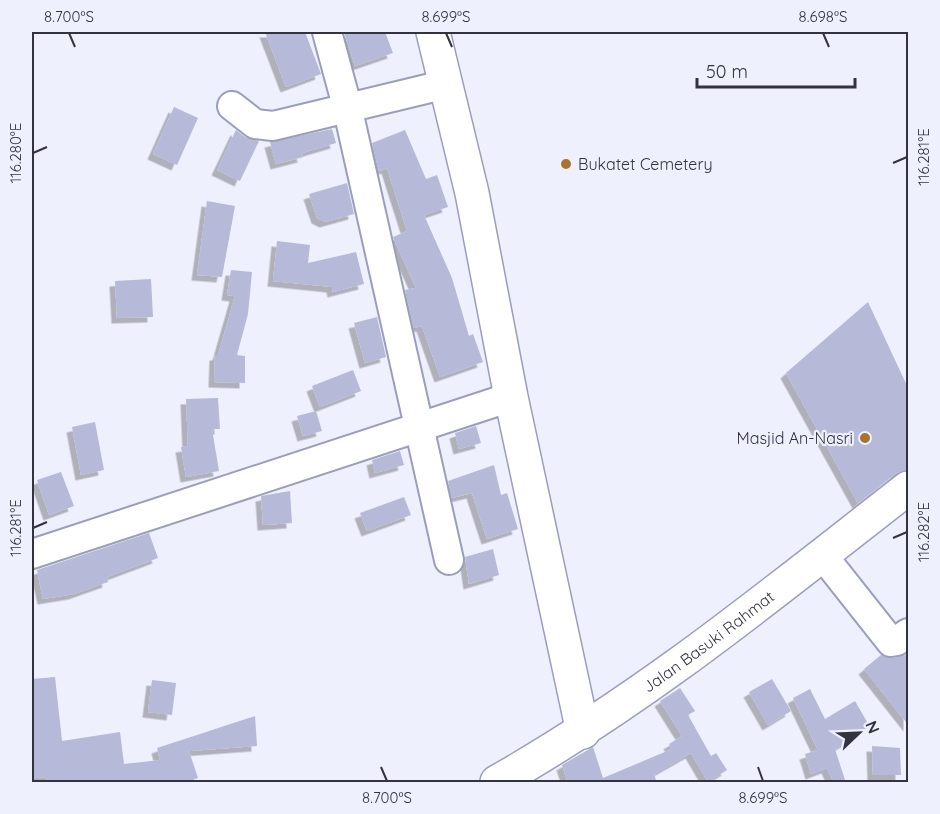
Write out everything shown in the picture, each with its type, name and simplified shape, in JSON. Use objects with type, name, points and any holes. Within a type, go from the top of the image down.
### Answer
[{"type":"main road","points":[[434,32],[472,193],[511,397],[584,732]]},
{"type":"main road","name":"Jalan Basuki Rahmat","points":[[497,783],[584,732],[729,629],[909,488]]},
{"type":"street","points":[[327,32],[347,106],[449,560]]},
{"type":"street","points":[[232,106],[255,124],[268,126],[447,84]]},
{"type":"street","points":[[32,554],[511,397]]},
{"type":"street","points":[[823,555],[891,642],[909,633]]},
{"type":"building","points":[[265,32],[305,32],[321,74],[286,87]]},
{"type":"building","points":[[344,32],[385,32],[393,53],[355,66]]},
{"type":"building","points":[[174,107],[198,118],[177,165],[153,154]]},
{"type":"building","points":[[332,129],[336,143],[302,153],[303,157],[276,164],[270,142]]},
{"type":"building","points":[[236,130],[245,137],[259,141],[240,181],[217,170]]},
{"type":"building","points":[[405,130],[426,179],[437,175],[448,207],[424,215],[452,278],[469,336],[473,334],[483,362],[440,377],[422,326],[414,328],[405,290],[416,288],[393,237],[407,231],[387,168],[379,171],[372,143]]},
{"type":"building","points":[[347,183],[354,214],[325,222],[317,218],[309,194]]},
{"type":"building","points":[[207,201],[235,206],[222,277],[197,275]]},
{"type":"building","points":[[277,241],[310,245],[308,263],[356,252],[364,284],[333,292],[332,287],[273,281]]},
{"type":"building","points":[[231,270],[252,272],[248,314],[237,355],[245,356],[245,383],[214,382],[215,355],[218,355],[235,296],[227,295]]},
{"type":"building","points":[[151,279],[153,317],[117,318],[115,281]]},
{"type":"building","name":"Masjid An-Nasri","points":[[868,302],[909,390],[909,470],[896,473],[858,503],[786,373]]},
{"type":"building","points":[[377,317],[386,357],[365,363],[354,323]]},
{"type":"building","points":[[353,370],[361,391],[320,407],[312,386]]},
{"type":"building","points":[[218,398],[220,429],[212,429],[219,471],[186,477],[181,447],[188,446],[186,399]]},
{"type":"building","points":[[316,411],[322,431],[303,436],[297,416]]},
{"type":"building","points":[[95,422],[104,470],[81,475],[72,427]]},
{"type":"building","points":[[476,426],[481,443],[459,449],[455,433]]},
{"type":"building","points":[[400,451],[404,465],[375,473],[372,460]]},
{"type":"building","points":[[494,465],[501,495],[507,493],[518,529],[487,539],[472,493],[452,498],[448,481]]},
{"type":"building","points":[[61,472],[74,506],[49,515],[37,480]]},
{"type":"building","points":[[290,491],[292,523],[263,525],[261,496]]},
{"type":"building","points":[[404,497],[411,515],[367,531],[360,513]]},
{"type":"building","points":[[149,533],[158,558],[107,577],[108,582],[74,594],[43,599],[37,570]]},
{"type":"building","points":[[493,549],[499,575],[469,584],[465,557]]},
{"type":"building","points":[[881,655],[893,658],[906,655],[909,657],[909,726],[864,669]]},
{"type":"building","points":[[55,677],[62,741],[120,732],[124,764],[160,760],[157,748],[255,716],[257,746],[189,751],[198,778],[185,783],[47,783],[46,777],[32,778],[32,679]]},
{"type":"building","points":[[772,679],[791,711],[768,725],[749,692]]},
{"type":"building","points":[[152,680],[176,683],[172,715],[148,712]]},
{"type":"building","points":[[680,688],[695,711],[688,715],[711,756],[716,753],[727,770],[708,782],[691,753],[654,774],[657,783],[568,783],[562,765],[593,747],[603,778],[672,749],[669,744],[682,736],[660,701]]},
{"type":"building","points":[[810,689],[825,719],[855,701],[870,727],[835,749],[846,783],[834,783],[827,768],[811,774],[805,754],[818,750],[793,698]]},
{"type":"building","points":[[872,746],[900,748],[901,775],[873,775]]},
{"type":"place","name":"Bukatet Cemetery","points":[[566,164]]},
{"type":"place","name":"Masjid An-Nasri","points":[[865,438]]}]
